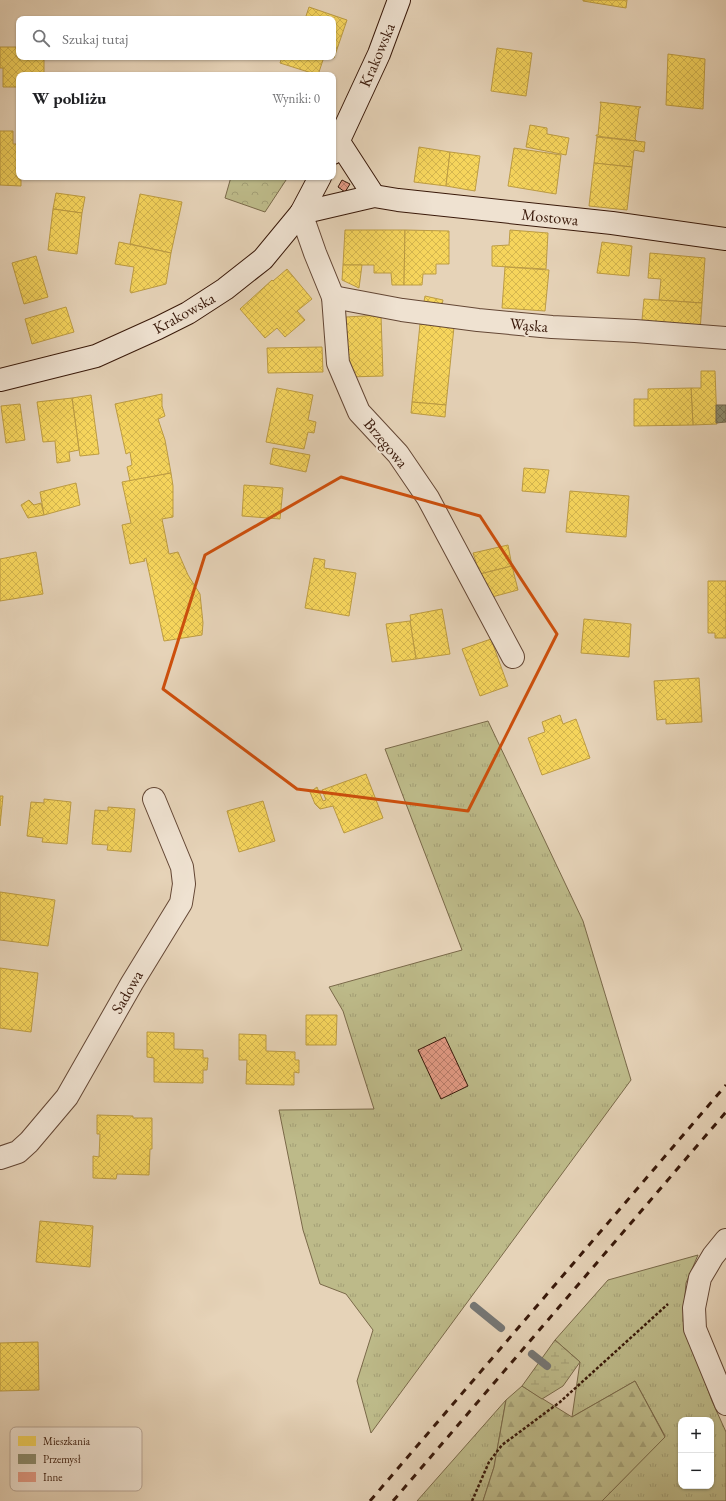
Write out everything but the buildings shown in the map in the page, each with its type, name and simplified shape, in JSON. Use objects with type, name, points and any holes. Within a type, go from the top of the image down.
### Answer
[{"type":"street","name":"Krakowska","points":[[336,148],[379,54],[399,0]]},
{"type":"street","points":[[336,148],[374,196]]},
{"type":"street","name":"Krakowska","points":[[0,380],[96,356],[188,313],[226,289],[264,259],[301,213],[318,180]]},
{"type":"street","name":"Mostowa","points":[[301,213],[374,196],[398,200],[612,223],[726,238]]},
{"type":"street","name":"Brzegowa","points":[[301,213],[314,254],[333,297],[338,363],[359,412],[398,454],[428,498],[513,657]]},
{"type":"street","name":"Wąska","points":[[333,297],[402,310],[478,320],[552,327],[636,331],[726,338]]},
{"type":"street","name":"Sadowa","points":[[0,1158],[18,1152],[30,1142],[67,1097],[132,983],[181,903],[184,884],[182,868],[154,799]]},
{"type":"street","points":[[726,1240],[713,1256],[700,1278],[694,1308],[695,1329],[726,1404]]},
{"type":"path","points":[[472,1501],[489,1462],[502,1445],[560,1402],[672,1300]]},
{"type":"highlighted area","points":[[341,477],[480,516],[557,634],[468,811],[297,789],[163,689],[205,555]]},
{"type":"green space","points":[[230,180],[286,180],[265,212],[225,198]]},
{"type":"green space","points":[[488,721],[583,921],[631,1080],[371,1433],[357,1381],[373,1330],[346,1294],[320,1284],[303,1230],[279,1110],[374,1109],[343,1011],[329,987],[462,950],[385,749]]},
{"type":"green space","points":[[698,1255],[686,1283],[683,1321],[712,1401],[726,1432],[726,1501],[602,1501],[665,1436],[635,1381],[572,1417],[580,1362],[555,1340],[608,1280]]},
{"type":"green space","points":[[555,1340],[580,1362],[563,1386],[542,1399],[522,1386]]},
{"type":"green space","points":[[635,1381],[665,1437],[602,1501],[483,1501],[494,1467],[506,1400],[522,1386],[572,1417]]},
{"type":"green space","points":[[506,1400],[494,1467],[483,1501],[417,1501]]},
{"type":"waterway","points":[[474,1306],[501,1328]]},
{"type":"waterway","points":[[532,1354],[547,1366]]},
{"type":"railway","points":[[370,1501],[726,1085]]},
{"type":"railway","points":[[393,1501],[726,1112]]}]
